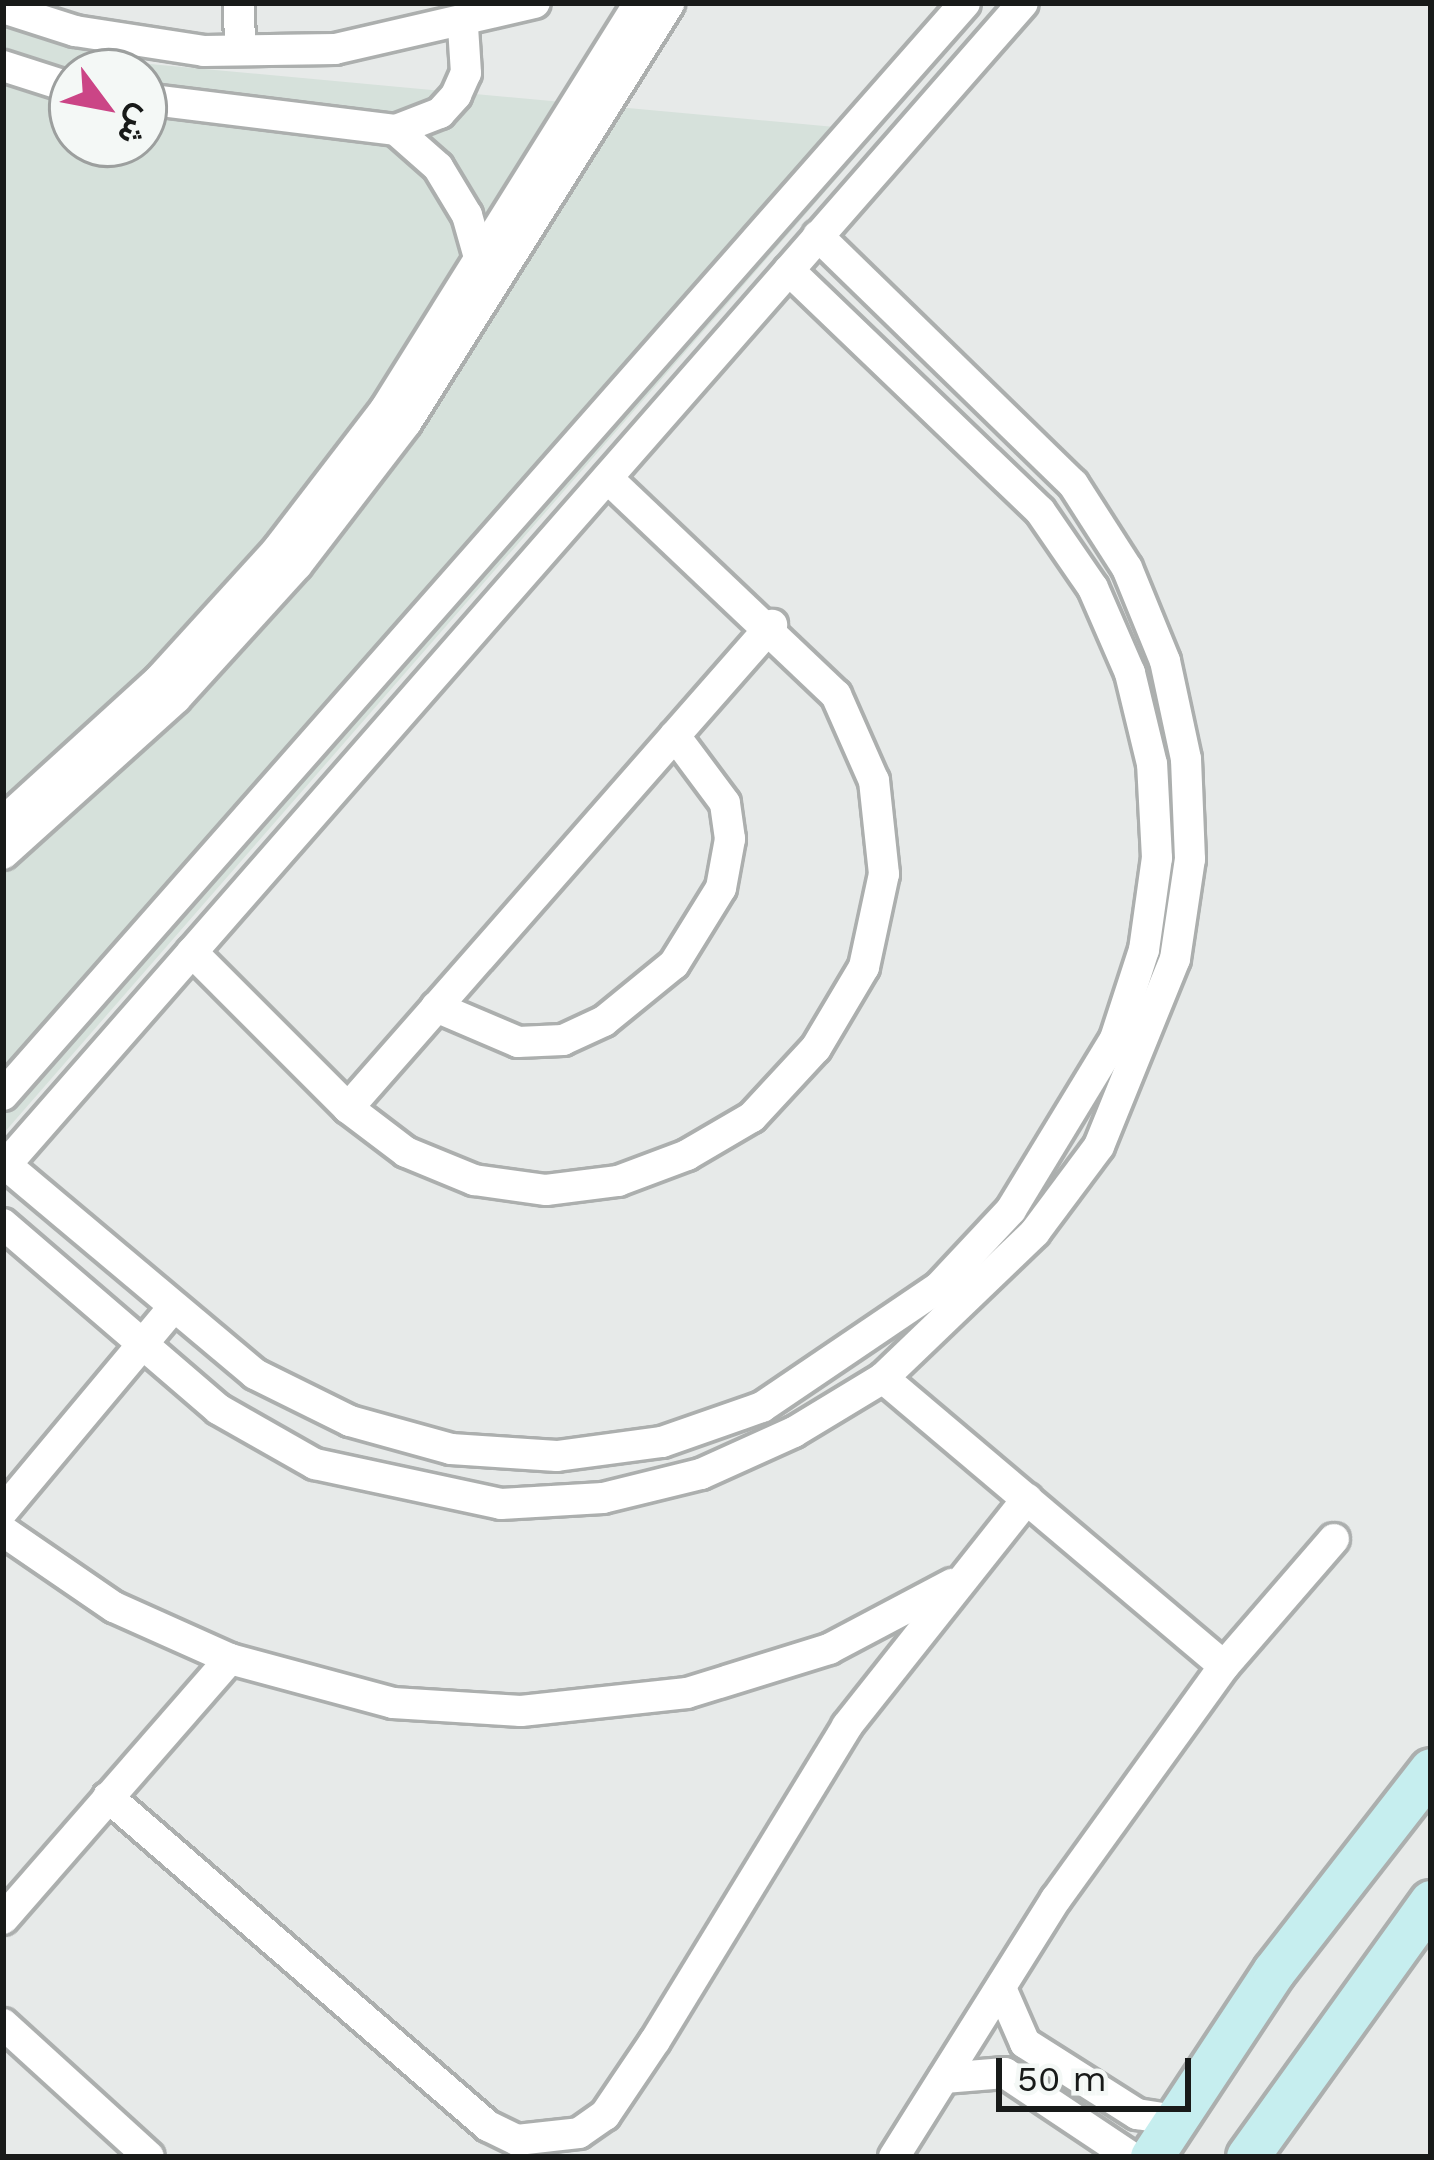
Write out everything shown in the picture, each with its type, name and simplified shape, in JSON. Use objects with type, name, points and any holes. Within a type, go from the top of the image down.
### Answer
[{"type":"street","points":[[239,3],[240,50]]},
{"type":"street","points":[[3,8],[75,31],[240,50],[334,49],[463,26],[535,3]]},
{"type":"street","points":[[3,822],[159,680],[278,549],[386,408],[639,3]]},
{"type":"street","points":[[3,854],[176,698],[297,565],[406,423],[669,3]]},
{"type":"street","points":[[3,1095],[965,3]]},
{"type":"street","points":[[790,269],[1040,511],[1093,588],[1130,674],[1152,764],[1150,904],[1115,1040],[1071,1122],[1011,1210],[921,1301],[762,1407],[662,1442],[515,1453],[451,1449],[350,1421],[255,1374],[4,1167],[818,236],[1023,3]]},
{"type":"street","points":[[168,102],[396,130],[440,113],[456,95],[466,74],[463,26]]},
{"type":"street","points":[[3,66],[48,80]]},
{"type":"street","points":[[396,130],[438,167],[467,215],[479,261]]},
{"type":"street","points":[[3,1224],[218,1409],[315,1463],[501,1504],[602,1498],[701,1474],[883,1378],[1035,1232],[1099,1146],[1175,959],[1190,859],[1186,759],[1166,661],[1127,568],[1073,484],[818,236]]},
{"type":"street","points":[[192,952],[348,1108],[406,1152],[474,1180],[546,1190],[618,1181],[752,1117],[816,1048],[869,944],[884,874],[874,781],[836,695],[772,625],[607,478]]},
{"type":"street","points":[[348,1108],[772,625]]},
{"type":"street","points":[[436,1007],[496,1036],[563,1040],[641,996],[674,964],[721,888],[730,839],[725,803],[675,736]]},
{"type":"street","points":[[3,1511],[172,1309]]},
{"type":"street","points":[[883,1378],[1224,1666]]},
{"type":"street","points":[[108,1797],[488,2126],[548,2142],[605,2115],[835,1744],[1027,1499]]},
{"type":"street","points":[[3,1531],[114,1607],[230,1659],[393,1703],[540,1711],[687,1694],[829,1649],[960,1580]]},
{"type":"street","points":[[894,2157],[1000,1988],[1224,1666],[1334,1539]]},
{"type":"street","points":[[3,1919],[230,1659]]},
{"type":"street","points":[[1152,2157],[1287,1953],[1431,1770]]},
{"type":"street","points":[[1248,2157],[1431,1901]]},
{"type":"street","points":[[1000,1988],[1025,2043],[1137,2114],[1176,2120]]},
{"type":"street","points":[[3,2024],[136,2151]]},
{"type":"street","points":[[944,2078],[1005,2074],[1131,2157]]},
{"type":"shaded area","points":[[3,26],[75,48],[48,48],[48,168],[168,168],[168,66],[878,131],[3,1134]]}]
